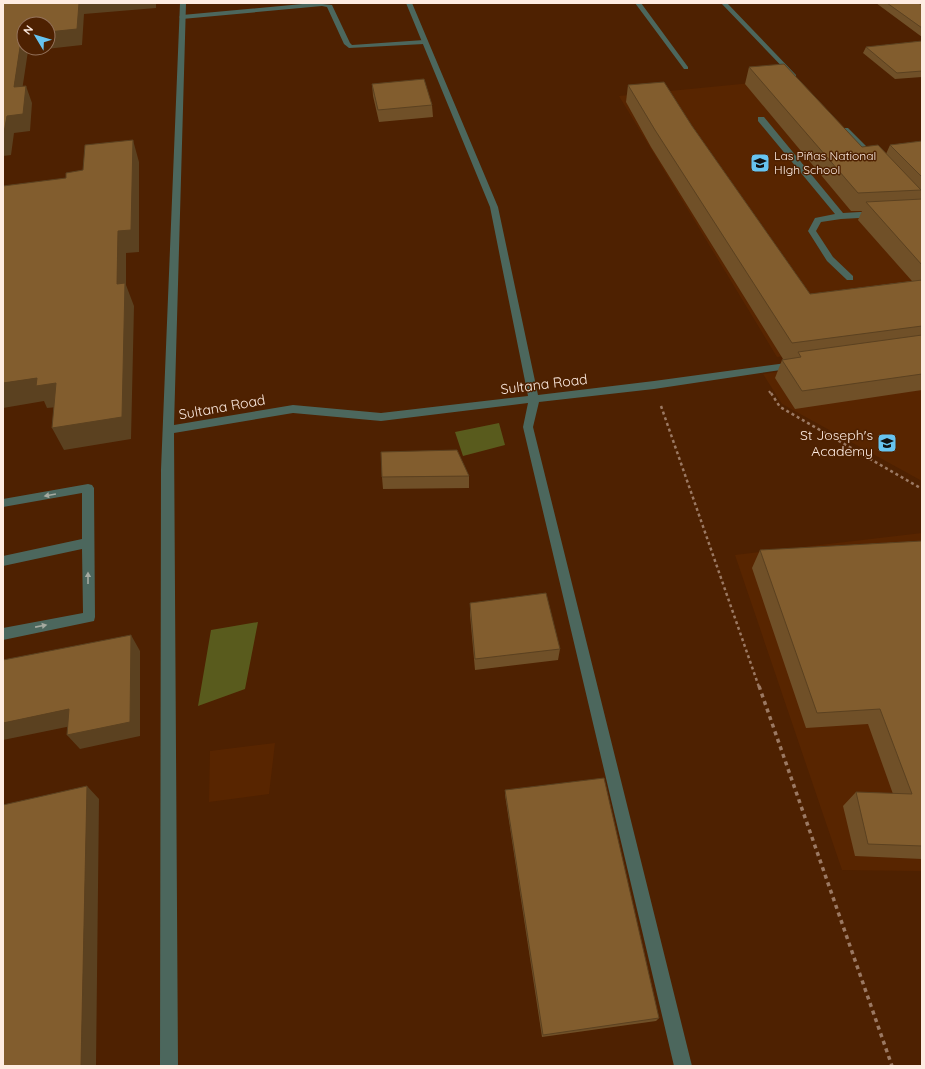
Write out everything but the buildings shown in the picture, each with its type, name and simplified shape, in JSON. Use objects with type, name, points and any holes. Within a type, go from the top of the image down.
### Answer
[{"type":"street","points":[[169,1066],[167,478],[182,3]]},
{"type":"street","points":[[409,3],[494,207],[534,400],[528,427],[683,1066]]},
{"type":"street","points":[[638,3],[686,68]]},
{"type":"street","points":[[724,3],[802,84]]},
{"type":"street","points":[[182,17],[322,4],[330,6],[347,44],[351,47],[424,42]]},
{"type":"street","points":[[761,119],[841,216]]},
{"type":"street","points":[[840,124],[878,164]]},
{"type":"street","points":[[850,278],[830,259],[812,231],[818,220],[841,216],[884,213]]},
{"type":"street","name":"Sultana Road","points":[[169,430],[293,409],[381,417],[534,400],[808,364]]},
{"type":"street","points":[[3,503],[88,488],[88,617],[3,634]]},
{"type":"street","points":[[3,561],[88,543]]},
{"type":"path","points":[[756,371],[780,407],[922,489]]},
{"type":"path","points":[[654,385],[892,1066]]},
{"type":"shaded area","name":"Las Piñas National HIgh School","points":[[782,80],[922,230],[922,336],[777,357],[619,96]]},
{"type":"shaded area","name":"St Joseph's Academy","points":[[922,350],[922,481],[782,404],[763,374]]},
{"type":"shaded area","points":[[499,423],[505,445],[463,456],[455,432]]},
{"type":"shaded area","points":[[922,533],[922,871],[842,870],[735,555]]},
{"type":"shaded area","points":[[258,622],[245,689],[198,706],[211,630]]},
{"type":"shaded area","points":[[275,743],[269,794],[209,802],[210,751]]},
{"type":"place","name":"Las Piñas National HIgh School","points":[[760,163]]},
{"type":"place","name":"St Joseph's Academy","points":[[887,443]]}]
